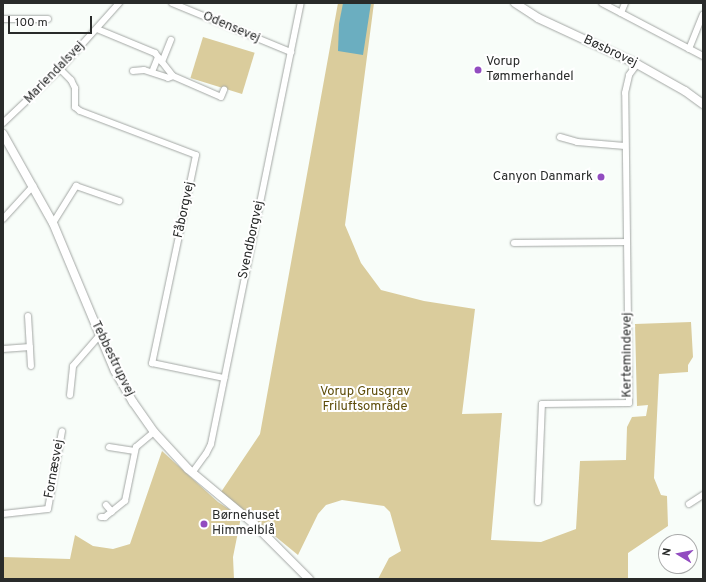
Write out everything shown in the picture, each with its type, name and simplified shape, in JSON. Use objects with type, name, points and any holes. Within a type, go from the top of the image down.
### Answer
[{"type":"street","name":"Mariendalsvej","points":[[3,123],[60,70],[119,3]]},
{"type":"street","name":"Odensevej","points":[[172,3],[291,52]]},
{"type":"street","name":"Svendborgvej","points":[[192,473],[210,444],[301,3]]},
{"type":"street","name":"Bøsbrovej","points":[[516,3],[538,18],[637,64],[685,91],[703,104]]},
{"type":"street","points":[[602,3],[703,56]]},
{"type":"street","points":[[620,12],[625,3]]},
{"type":"street","points":[[689,48],[703,15]]},
{"type":"street","points":[[3,19],[48,19]]},
{"type":"street","points":[[97,29],[155,53],[173,76],[221,97],[224,90]]},
{"type":"street","points":[[152,72],[171,40]]},
{"type":"street","name":"Kertemindevej","points":[[538,502],[542,404],[629,403],[625,93],[629,75],[637,64]]},
{"type":"street","name":"Fåborgvej","points":[[60,70],[71,80],[75,88],[75,107],[80,111],[196,156],[152,363],[224,378]]},
{"type":"street","points":[[133,71],[152,72],[168,78],[173,76]]},
{"type":"street","name":"Tebbestrupvej","points":[[3,134],[53,223],[99,336],[120,382],[154,432],[192,473],[254,524],[309,579]]},
{"type":"street","points":[[560,137],[577,142],[625,146]]},
{"type":"street","points":[[3,219],[33,186]]},
{"type":"street","points":[[53,223],[76,186],[119,201]]},
{"type":"street","points":[[514,243],[627,242]]},
{"type":"street","points":[[28,316],[31,366]]},
{"type":"street","points":[[70,395],[73,366],[99,336]]},
{"type":"street","points":[[3,349],[30,347]]},
{"type":"street","name":"Fornæsvej","points":[[3,514],[48,509],[62,431]]},
{"type":"street","points":[[101,516],[105,517],[124,501],[136,447],[154,432]]},
{"type":"street","points":[[109,447],[135,451]]},
{"type":"street","points":[[689,504],[703,495]]},
{"type":"street","points":[[106,505],[112,512]]},
{"type":"green space","name":"Vorup Grusgrav Friluftsområde","points":[[338,3],[374,3],[345,225],[361,263],[381,290],[424,301],[475,309],[462,414],[502,413],[491,540],[541,542],[576,529],[580,461],[626,460],[627,427],[632,417],[646,416],[648,405],[637,406],[635,324],[691,322],[693,357],[688,365],[688,372],[659,374],[654,478],[661,495],[667,496],[668,526],[628,553],[628,579],[378,579],[389,558],[401,551],[390,512],[384,506],[342,500],[326,505],[318,514],[298,555],[221,492],[260,434]]},
{"type":"green space","points":[[203,37],[255,53],[242,94],[190,78]]},
{"type":"green space","points":[[162,451],[218,502],[241,517],[233,557],[234,579],[3,579],[3,557],[70,559],[75,535],[93,546],[113,549],[130,544]]},
{"type":"water","points":[[343,3],[371,3],[363,55],[338,51],[339,24]]},
{"type":"place","name":"Vorup Tømmerhandel","points":[[478,70]]},
{"type":"place","name":"Canyon Danmark","points":[[601,177]]},
{"type":"place","name":"Børnehuset Himmelblå","points":[[204,524]]}]
